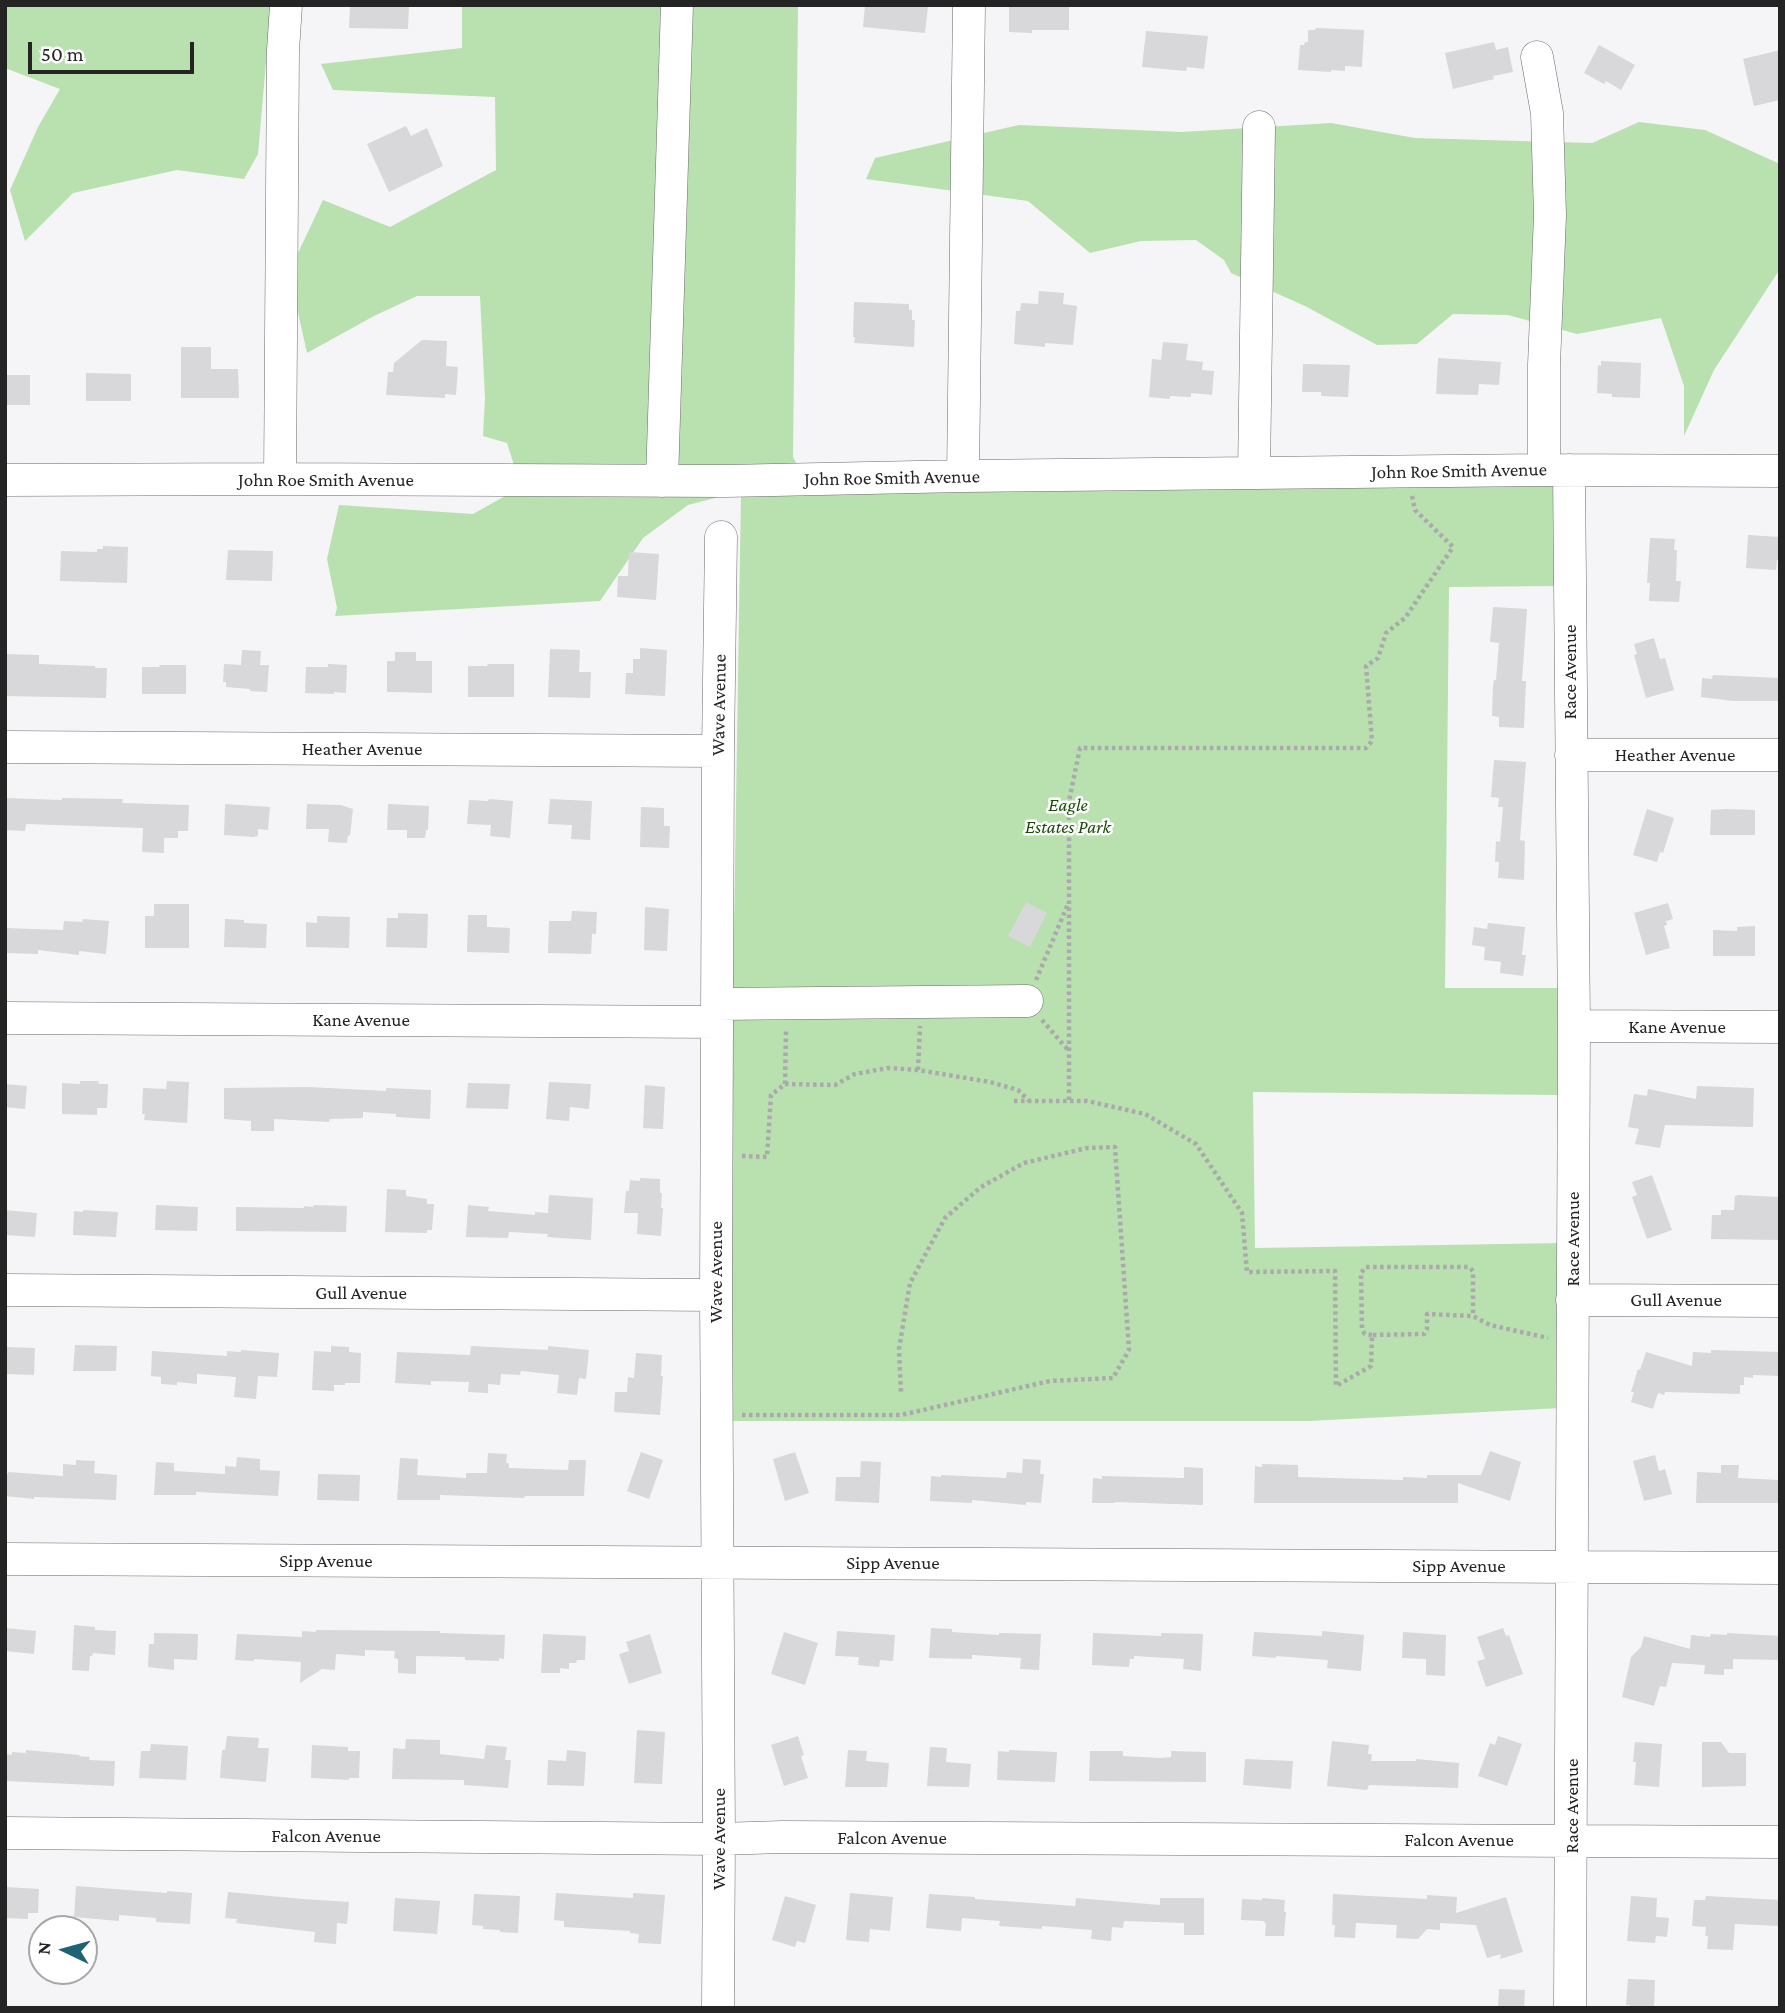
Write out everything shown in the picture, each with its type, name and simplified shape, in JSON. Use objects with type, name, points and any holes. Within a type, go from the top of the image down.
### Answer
[{"type":"street","points":[[280,479],[283,51],[286,5]]},
{"type":"street","points":[[662,481],[677,5]]},
{"type":"street","points":[[963,476],[968,5]]},
{"type":"street","name":"Race Avenue","points":[[1537,57],[1547,113],[1550,215],[1544,365],[1556,470],[1571,755],[1574,1026],[1570,2008]]},
{"type":"street","points":[[1254,473],[1259,127]]},
{"type":"street","name":"John Roe Smith Avenue","points":[[5,480],[662,481],[1556,470],[1780,471]]},
{"type":"street","name":"Wave Avenue","points":[[718,2008],[716,1295],[721,537]]},
{"type":"street","name":"Heather Avenue","points":[[5,747],[718,751]]},
{"type":"street","name":"Heather Avenue","points":[[1571,755],[1780,755]]},
{"type":"street","name":"Kane Avenue","points":[[5,1018],[717,1013],[786,1003],[1027,1001]]},
{"type":"street","name":"Kane Avenue","points":[[1574,1026],[1780,1027]]},
{"type":"street","name":"Gull Avenue","points":[[5,1290],[716,1295]]},
{"type":"street","name":"Gull Avenue","points":[[1572,1300],[1780,1301]]},
{"type":"street","name":"Sipp Avenue","points":[[5,1559],[1780,1568]]},
{"type":"street","name":"Falcon Avenue","points":[[5,1833],[719,1839],[810,1837],[1780,1842]]},
{"type":"path","points":[[1069,1100],[1069,801],[1080,748],[1366,748],[1371,741],[1366,666],[1378,658],[1386,633],[1405,618],[1453,547],[1415,510],[1406,472]]},
{"type":"path","points":[[1069,902],[1027,1001],[1069,1051]]},
{"type":"path","points":[[918,1070],[921,1002]]},
{"type":"path","points":[[785,1084],[786,1003]]},
{"type":"path","points":[[717,1155],[767,1157],[771,1095],[785,1084],[835,1085],[855,1074],[888,1068],[918,1070],[990,1082],[1017,1090],[1029,1101]]},
{"type":"path","points":[[1014,1101],[1087,1101],[1144,1114],[1196,1144],[1242,1213],[1247,1272],[1335,1271],[1336,1386],[1371,1366],[1372,1335]]},
{"type":"path","points":[[717,1416],[901,1415],[1050,1381],[1113,1378],[1129,1350],[1115,1147],[1087,1148],[1024,1163],[981,1187],[945,1218],[910,1283],[899,1349],[901,1393]]},
{"type":"path","points":[[1472,1316],[1473,1270],[1469,1266],[1366,1267],[1361,1273],[1362,1330],[1365,1334],[1424,1334],[1427,1329],[1427,1314],[1472,1316],[1490,1325],[1573,1344]]},
{"type":"green space","points":[[5,5],[271,5],[258,154],[244,179],[177,170],[73,193],[25,241],[10,190],[38,127],[60,89],[5,68]]},
{"type":"green space","name":"Eagle Estates Park","points":[[462,5],[798,5],[793,457],[808,484],[1556,485],[1558,586],[1449,587],[1445,988],[1559,988],[1559,1095],[1253,1092],[1255,1248],[1565,1243],[1561,1408],[1309,1421],[726,1421],[741,494],[688,505],[643,538],[600,601],[335,616],[337,608],[327,559],[339,505],[473,514],[521,487],[507,443],[483,436],[485,398],[480,296],[417,296],[307,353],[289,272],[323,200],[390,227],[496,170],[495,97],[333,90],[321,64],[462,48]]},
{"type":"green space","points":[[1639,122],[1705,130],[1780,164],[1780,269],[1714,370],[1684,436],[1684,386],[1661,318],[1577,334],[1508,315],[1453,314],[1417,344],[1377,345],[1305,306],[1231,273],[1224,260],[1196,240],[1141,241],[1090,253],[1028,201],[866,179],[875,158],[1019,125],[1182,132],[1331,123],[1415,138],[1592,143]]},
{"type":"building","points":[[350,5],[409,5],[408,29],[349,28]]},
{"type":"building","points":[[865,5],[928,7],[925,33],[863,27]]},
{"type":"building","points":[[1069,5],[1069,30],[1009,32],[1009,6]]},
{"type":"building","points":[[1308,30],[1364,30],[1362,67],[1345,66],[1345,71],[1331,72],[1298,70],[1300,45],[1308,42]]},
{"type":"building","points":[[1146,31],[1208,36],[1204,69],[1187,67],[1186,71],[1142,67]]},
{"type":"building","points":[[1494,42],[1496,50],[1508,47],[1513,72],[1453,89],[1445,53]]},
{"type":"building","points":[[1599,45],[1635,65],[1621,90],[1584,73]]},
{"type":"building","points":[[1780,50],[1780,100],[1754,106],[1743,59]]},
{"type":"building","points":[[406,126],[411,136],[427,128],[443,166],[389,192],[367,144]]},
{"type":"building","points":[[1039,291],[1064,293],[1063,304],[1077,306],[1073,345],[1045,343],[1045,347],[1014,344],[1016,311],[1020,311],[1021,303],[1038,304]]},
{"type":"building","points":[[854,302],[909,304],[912,320],[915,320],[914,347],[854,343]]},
{"type":"building","points":[[422,340],[447,341],[446,366],[458,367],[456,395],[445,394],[445,398],[386,395],[388,372],[393,372],[394,363]]},
{"type":"building","points":[[1163,342],[1188,344],[1186,360],[1203,362],[1202,370],[1214,371],[1212,395],[1191,393],[1191,397],[1170,396],[1170,399],[1149,397],[1152,359],[1161,360]]},
{"type":"building","points":[[181,347],[211,347],[211,369],[238,369],[239,398],[181,398]]},
{"type":"building","points":[[1438,358],[1501,362],[1499,385],[1479,384],[1478,395],[1436,394]]},
{"type":"building","points":[[1601,361],[1641,363],[1640,398],[1612,397],[1612,394],[1597,393],[1598,365],[1601,366]]},
{"type":"building","points":[[1303,364],[1350,365],[1348,397],[1302,392]]},
{"type":"building","points":[[86,373],[131,374],[131,401],[86,401]]},
{"type":"building","points":[[5,375],[30,375],[30,405],[5,405]]},
{"type":"building","points":[[1748,535],[1780,537],[1780,560],[1777,560],[1776,570],[1746,568]]},
{"type":"building","points":[[1650,538],[1675,539],[1676,581],[1681,581],[1679,602],[1649,601],[1650,583],[1647,583]]},
{"type":"building","points":[[103,546],[128,547],[127,583],[60,581],[61,551],[97,552],[97,549],[103,549]]},
{"type":"building","points":[[228,550],[273,551],[272,581],[226,580]]},
{"type":"building","points":[[629,552],[659,554],[656,600],[617,597],[618,576],[628,576]]},
{"type":"building","points":[[1493,607],[1527,609],[1522,681],[1526,681],[1524,728],[1499,727],[1499,717],[1492,716],[1499,643],[1490,642]]},
{"type":"building","points":[[1654,638],[1660,659],[1665,658],[1674,690],[1646,698],[1634,655],[1637,654],[1634,644]]},
{"type":"building","points":[[640,648],[667,650],[665,696],[625,694],[626,673],[633,673],[633,659],[640,659]]},
{"type":"building","points":[[550,649],[580,650],[579,672],[591,672],[590,698],[548,697]]},
{"type":"building","points":[[242,650],[261,651],[260,665],[269,665],[267,692],[226,687],[226,682],[223,682],[224,664],[241,665]]},
{"type":"building","points":[[395,652],[416,652],[416,661],[432,661],[432,693],[387,692],[387,661],[395,661]]},
{"type":"building","points":[[5,654],[39,655],[39,664],[107,668],[106,698],[5,696]]},
{"type":"building","points":[[328,664],[347,665],[346,693],[305,693],[306,667],[328,667]]},
{"type":"building","points":[[487,664],[514,664],[514,697],[468,697],[468,666],[488,666]]},
{"type":"building","points":[[159,665],[186,665],[186,694],[142,694],[142,667],[160,667]]},
{"type":"building","points":[[1713,675],[1780,678],[1780,701],[1734,701],[1701,697],[1702,678],[1712,679]]},
{"type":"building","points":[[1494,760],[1526,762],[1520,840],[1525,841],[1524,880],[1498,878],[1499,862],[1495,862],[1496,841],[1500,842],[1503,807],[1498,807],[1499,798],[1491,797]]},
{"type":"building","points":[[5,798],[123,799],[122,803],[189,805],[188,831],[178,831],[178,838],[164,838],[164,853],[142,852],[143,828],[26,824],[25,831],[5,830]]},
{"type":"building","points":[[550,799],[592,801],[590,840],[571,839],[572,825],[548,824]]},
{"type":"building","points":[[469,800],[513,801],[510,838],[490,836],[491,825],[467,824]]},
{"type":"building","points":[[225,804],[270,807],[268,830],[258,829],[258,836],[253,837],[224,835]]},
{"type":"building","points":[[307,804],[341,805],[353,809],[347,843],[328,842],[329,829],[306,829]]},
{"type":"building","points":[[388,804],[429,806],[425,838],[407,838],[407,830],[387,830]]},
{"type":"building","points":[[641,807],[664,808],[664,826],[670,826],[669,848],[640,847]]},
{"type":"building","points":[[1647,809],[1674,818],[1663,853],[1660,852],[1657,862],[1633,855]]},
{"type":"building","points":[[1711,810],[1755,810],[1755,835],[1710,835]]},
{"type":"building","points":[[1026,902],[1047,913],[1030,947],[1008,936]]},
{"type":"building","points":[[1668,903],[1673,919],[1666,921],[1667,925],[1664,926],[1670,948],[1646,955],[1634,913]]},
{"type":"building","points":[[154,904],[189,904],[189,948],[145,948],[145,916],[154,916]]},
{"type":"building","points":[[645,907],[669,909],[667,951],[644,950]]},
{"type":"building","points":[[572,911],[597,912],[596,934],[592,934],[591,954],[548,953],[549,921],[571,921]]},
{"type":"building","points":[[398,913],[428,914],[427,948],[386,947],[387,918],[398,918]]},
{"type":"building","points":[[468,915],[487,915],[487,927],[510,928],[509,953],[467,952]]},
{"type":"building","points":[[317,916],[350,917],[349,948],[306,947],[306,922],[317,923]]},
{"type":"building","points":[[83,919],[109,921],[106,954],[79,951],[79,955],[38,950],[38,954],[5,953],[5,928],[63,930],[64,921],[82,922]]},
{"type":"building","points":[[225,919],[267,924],[266,948],[224,947]]},
{"type":"building","points":[[1488,923],[1525,927],[1522,955],[1526,955],[1523,976],[1500,973],[1501,962],[1484,960],[1485,947],[1472,945],[1474,927],[1487,929]]},
{"type":"building","points":[[1755,926],[1755,956],[1713,956],[1713,930],[1737,931],[1737,927]]},
{"type":"building","points":[[80,1081],[108,1084],[107,1108],[97,1108],[97,1115],[62,1114],[62,1083],[80,1084]]},
{"type":"building","points":[[167,1081],[189,1082],[187,1123],[144,1120],[143,1088],[166,1089]]},
{"type":"building","points":[[549,1082],[591,1084],[589,1109],[570,1107],[569,1121],[546,1119]]},
{"type":"building","points":[[468,1083],[510,1084],[508,1109],[466,1108]]},
{"type":"building","points":[[5,1084],[27,1086],[25,1109],[5,1107]]},
{"type":"building","points":[[645,1085],[665,1087],[663,1129],[643,1128]]},
{"type":"building","points":[[1697,1086],[1754,1088],[1753,1127],[1665,1125],[1660,1148],[1635,1144],[1639,1129],[1628,1127],[1634,1094],[1647,1096],[1648,1089],[1696,1099]]},
{"type":"building","points":[[224,1088],[431,1090],[430,1119],[363,1112],[363,1118],[330,1119],[329,1122],[274,1119],[274,1131],[251,1131],[251,1121],[224,1119]]},
{"type":"building","points":[[1652,1175],[1672,1230],[1647,1239],[1632,1197],[1637,1195],[1632,1182]]},
{"type":"building","points":[[640,1178],[660,1179],[663,1208],[661,1236],[637,1234],[638,1213],[624,1213],[630,1180],[640,1181]]},
{"type":"building","points":[[387,1189],[406,1190],[406,1196],[427,1199],[427,1204],[434,1204],[432,1230],[427,1230],[427,1233],[385,1232]]},
{"type":"building","points":[[549,1195],[593,1198],[591,1240],[509,1232],[508,1238],[466,1237],[468,1205],[489,1207],[488,1211],[535,1215],[535,1212],[548,1213]]},
{"type":"building","points":[[1735,1196],[1780,1197],[1780,1240],[1711,1239],[1712,1215],[1721,1215],[1721,1210],[1734,1210]]},
{"type":"building","points":[[156,1205],[198,1207],[197,1231],[155,1230]]},
{"type":"building","points":[[314,1205],[347,1206],[346,1232],[236,1231],[236,1207],[304,1208]]},
{"type":"building","points":[[5,1210],[37,1213],[35,1237],[5,1235]]},
{"type":"building","points":[[74,1211],[118,1212],[116,1237],[73,1235]]},
{"type":"building","points":[[75,1345],[117,1346],[116,1371],[73,1371]]},
{"type":"building","points":[[331,1346],[349,1347],[349,1352],[361,1353],[360,1383],[334,1385],[334,1391],[312,1390],[314,1351],[331,1352]]},
{"type":"building","points":[[471,1346],[548,1350],[548,1346],[589,1350],[586,1379],[579,1378],[577,1395],[557,1393],[559,1375],[521,1371],[520,1375],[501,1374],[500,1385],[488,1384],[488,1393],[468,1392],[469,1382],[431,1381],[431,1385],[395,1383],[397,1352],[470,1355]]},
{"type":"building","points":[[5,1347],[35,1348],[34,1375],[5,1374]]},
{"type":"building","points":[[1711,1350],[1780,1352],[1780,1376],[1744,1377],[1740,1394],[1658,1393],[1653,1409],[1631,1402],[1634,1392],[1631,1392],[1646,1352],[1692,1366],[1693,1352],[1711,1353]]},
{"type":"building","points":[[152,1351],[227,1356],[227,1351],[279,1353],[277,1377],[258,1376],[256,1399],[234,1397],[236,1377],[197,1374],[197,1384],[177,1382],[177,1385],[161,1384],[161,1377],[151,1376]]},
{"type":"building","points":[[636,1353],[662,1355],[660,1415],[614,1412],[615,1392],[627,1392],[628,1377],[634,1378]]},
{"type":"building","points":[[1490,1451],[1521,1462],[1510,1501],[1458,1483],[1458,1503],[1254,1503],[1255,1466],[1262,1467],[1262,1464],[1298,1465],[1298,1477],[1403,1480],[1403,1477],[1427,1478],[1427,1475],[1481,1475]]},
{"type":"building","points":[[641,1452],[663,1460],[649,1499],[627,1491]]},
{"type":"building","points":[[795,1452],[809,1493],[785,1501],[773,1459]]},
{"type":"building","points":[[488,1453],[507,1454],[506,1463],[509,1463],[509,1468],[568,1470],[569,1460],[586,1460],[584,1496],[524,1498],[440,1495],[440,1500],[397,1500],[400,1458],[418,1459],[417,1475],[466,1478],[466,1473],[487,1473]]},
{"type":"building","points":[[1655,1455],[1659,1471],[1665,1469],[1672,1494],[1644,1501],[1633,1461]]},
{"type":"building","points":[[237,1457],[260,1459],[260,1470],[280,1471],[278,1496],[196,1492],[196,1495],[154,1495],[156,1462],[174,1463],[174,1471],[225,1474],[225,1466],[236,1467]]},
{"type":"building","points":[[1023,1459],[1041,1460],[1040,1474],[1044,1474],[1041,1503],[1026,1502],[1026,1505],[972,1500],[972,1503],[930,1501],[931,1476],[1006,1478],[1007,1472],[1022,1473]]},
{"type":"building","points":[[76,1460],[95,1461],[94,1473],[117,1475],[116,1500],[5,1496],[5,1474],[8,1472],[63,1476],[63,1464],[76,1465]]},
{"type":"building","points":[[861,1461],[881,1462],[879,1503],[835,1501],[836,1477],[860,1477]]},
{"type":"building","points":[[1721,1465],[1739,1465],[1738,1478],[1780,1480],[1780,1503],[1696,1503],[1697,1472],[1721,1473]]},
{"type":"building","points":[[1184,1467],[1203,1468],[1203,1505],[1092,1503],[1093,1478],[1184,1478]]},
{"type":"building","points":[[318,1474],[360,1475],[359,1501],[317,1500]]},
{"type":"building","points":[[74,1625],[116,1631],[115,1655],[93,1653],[90,1656],[89,1671],[72,1670]]},
{"type":"building","points":[[5,1628],[36,1631],[34,1654],[5,1651]]},
{"type":"building","points":[[931,1628],[999,1635],[1041,1634],[1039,1670],[1020,1669],[1021,1658],[972,1655],[972,1659],[929,1658]]},
{"type":"building","points":[[1503,1628],[1506,1636],[1509,1635],[1523,1674],[1486,1687],[1477,1661],[1485,1659],[1477,1637]]},
{"type":"building","points":[[302,1631],[440,1631],[505,1635],[504,1659],[465,1660],[465,1657],[416,1656],[416,1674],[398,1673],[395,1651],[365,1650],[365,1656],[336,1654],[335,1670],[322,1669],[300,1683],[301,1662],[235,1660],[237,1634],[302,1637]]},
{"type":"building","points":[[837,1631],[895,1635],[893,1661],[880,1660],[879,1667],[858,1665],[859,1657],[835,1656]]},
{"type":"building","points":[[1322,1631],[1364,1635],[1361,1671],[1327,1668],[1328,1660],[1252,1656],[1254,1632],[1322,1636]]},
{"type":"building","points":[[784,1632],[818,1643],[805,1685],[771,1674]]},
{"type":"building","points":[[1403,1632],[1446,1635],[1445,1676],[1426,1675],[1426,1659],[1402,1658]]},
{"type":"building","points":[[154,1633],[198,1634],[197,1660],[174,1659],[174,1670],[148,1667],[149,1644],[154,1644]]},
{"type":"building","points":[[1093,1633],[1161,1636],[1161,1633],[1203,1634],[1201,1671],[1183,1669],[1184,1659],[1134,1656],[1134,1659],[1130,1659],[1129,1667],[1092,1665]]},
{"type":"building","points":[[543,1634],[586,1636],[585,1660],[569,1663],[569,1669],[560,1668],[560,1673],[541,1673]]},
{"type":"building","points":[[650,1634],[662,1673],[629,1684],[619,1654],[629,1651],[626,1642]]},
{"type":"building","points":[[1711,1634],[1780,1636],[1780,1660],[1733,1659],[1733,1669],[1724,1669],[1724,1675],[1704,1674],[1705,1665],[1672,1663],[1666,1687],[1660,1686],[1654,1706],[1622,1697],[1631,1657],[1641,1647],[1644,1636],[1690,1649],[1691,1635],[1710,1637]]},
{"type":"building","points":[[637,1730],[665,1732],[662,1784],[634,1783]]},
{"type":"building","points":[[227,1736],[259,1738],[258,1748],[269,1748],[266,1782],[220,1778],[222,1750],[225,1750]]},
{"type":"building","points":[[798,1736],[808,1778],[784,1786],[771,1745]]},
{"type":"building","points":[[1498,1736],[1522,1744],[1507,1786],[1478,1776],[1490,1743],[1495,1745]]},
{"type":"building","points":[[406,1739],[440,1740],[440,1754],[484,1759],[486,1745],[507,1747],[505,1760],[511,1760],[508,1788],[464,1785],[464,1780],[392,1779],[393,1748],[405,1749]]},
{"type":"building","points":[[1332,1741],[1369,1745],[1368,1754],[1372,1754],[1371,1761],[1416,1759],[1459,1763],[1458,1788],[1369,1785],[1367,1790],[1327,1786]]},
{"type":"building","points":[[1635,1742],[1662,1744],[1659,1787],[1634,1785]]},
{"type":"building","points":[[1702,1742],[1721,1742],[1729,1753],[1746,1753],[1746,1786],[1702,1787]]},
{"type":"building","points":[[151,1744],[188,1746],[186,1780],[139,1778],[141,1751],[150,1751]]},
{"type":"building","points":[[312,1745],[348,1747],[348,1751],[360,1751],[359,1778],[311,1778]]},
{"type":"building","points":[[930,1747],[947,1748],[946,1762],[971,1764],[969,1787],[927,1786]]},
{"type":"building","points":[[26,1750],[80,1755],[90,1757],[89,1760],[115,1761],[114,1786],[5,1781],[5,1754],[26,1753]]},
{"type":"building","points":[[567,1750],[586,1752],[584,1786],[547,1785],[548,1760],[566,1761]]},
{"type":"building","points":[[848,1750],[867,1751],[866,1761],[889,1763],[887,1787],[845,1787]]},
{"type":"building","points":[[998,1751],[1057,1752],[1055,1782],[997,1780]]},
{"type":"building","points":[[1090,1751],[1123,1751],[1123,1756],[1161,1758],[1171,1757],[1171,1751],[1206,1752],[1206,1782],[1089,1781]]},
{"type":"building","points":[[1245,1759],[1293,1761],[1291,1789],[1243,1785]]},
{"type":"building","points":[[76,1886],[192,1893],[190,1924],[156,1922],[156,1918],[119,1915],[119,1921],[98,1919],[98,1915],[74,1915]]},
{"type":"building","points":[[5,1887],[39,1889],[38,1913],[28,1913],[28,1919],[5,1918]]},
{"type":"building","points":[[228,1892],[349,1902],[347,1924],[337,1923],[336,1944],[314,1942],[315,1932],[236,1923],[237,1919],[225,1918]]},
{"type":"building","points":[[556,1893],[633,1898],[633,1893],[665,1895],[661,1944],[638,1943],[639,1934],[630,1931],[564,1927],[564,1921],[554,1920]]},
{"type":"building","points":[[850,1893],[893,1897],[890,1931],[870,1929],[869,1942],[846,1940]]},
{"type":"building","points":[[474,1894],[520,1896],[518,1933],[472,1925]]},
{"type":"building","points":[[929,1894],[1075,1906],[1076,1898],[1160,1905],[1160,1898],[1204,1898],[1204,1935],[1184,1935],[1184,1923],[1124,1921],[1123,1928],[1112,1927],[1111,1941],[1091,1939],[1092,1930],[999,1926],[1000,1921],[962,1918],[961,1931],[926,1928]]},
{"type":"building","points":[[1333,1894],[1427,1899],[1427,1895],[1457,1897],[1456,1913],[1506,1897],[1523,1952],[1500,1959],[1501,1954],[1487,1958],[1476,1925],[1440,1923],[1440,1930],[1427,1929],[1418,1939],[1396,1938],[1397,1925],[1356,1923],[1355,1938],[1334,1937]]},
{"type":"building","points":[[785,1896],[816,1905],[805,1943],[797,1941],[795,1947],[772,1940]]},
{"type":"building","points":[[1631,1896],[1657,1898],[1656,1917],[1669,1918],[1667,1937],[1656,1936],[1655,1943],[1627,1941]]},
{"type":"building","points":[[1706,1896],[1780,1900],[1780,1926],[1735,1924],[1733,1950],[1707,1949],[1706,1927],[1692,1926],[1694,1900],[1705,1900]]},
{"type":"building","points":[[395,1898],[440,1901],[437,1934],[393,1931]]},
{"type":"building","points":[[1242,1899],[1285,1900],[1284,1936],[1265,1936],[1265,1921],[1241,1920]]},
{"type":"building","points":[[1628,1979],[1655,1980],[1654,2008],[1630,2008],[1630,2005],[1626,2005]]},
{"type":"building","points":[[1499,1989],[1525,1990],[1524,2008],[1498,2008]]}]
